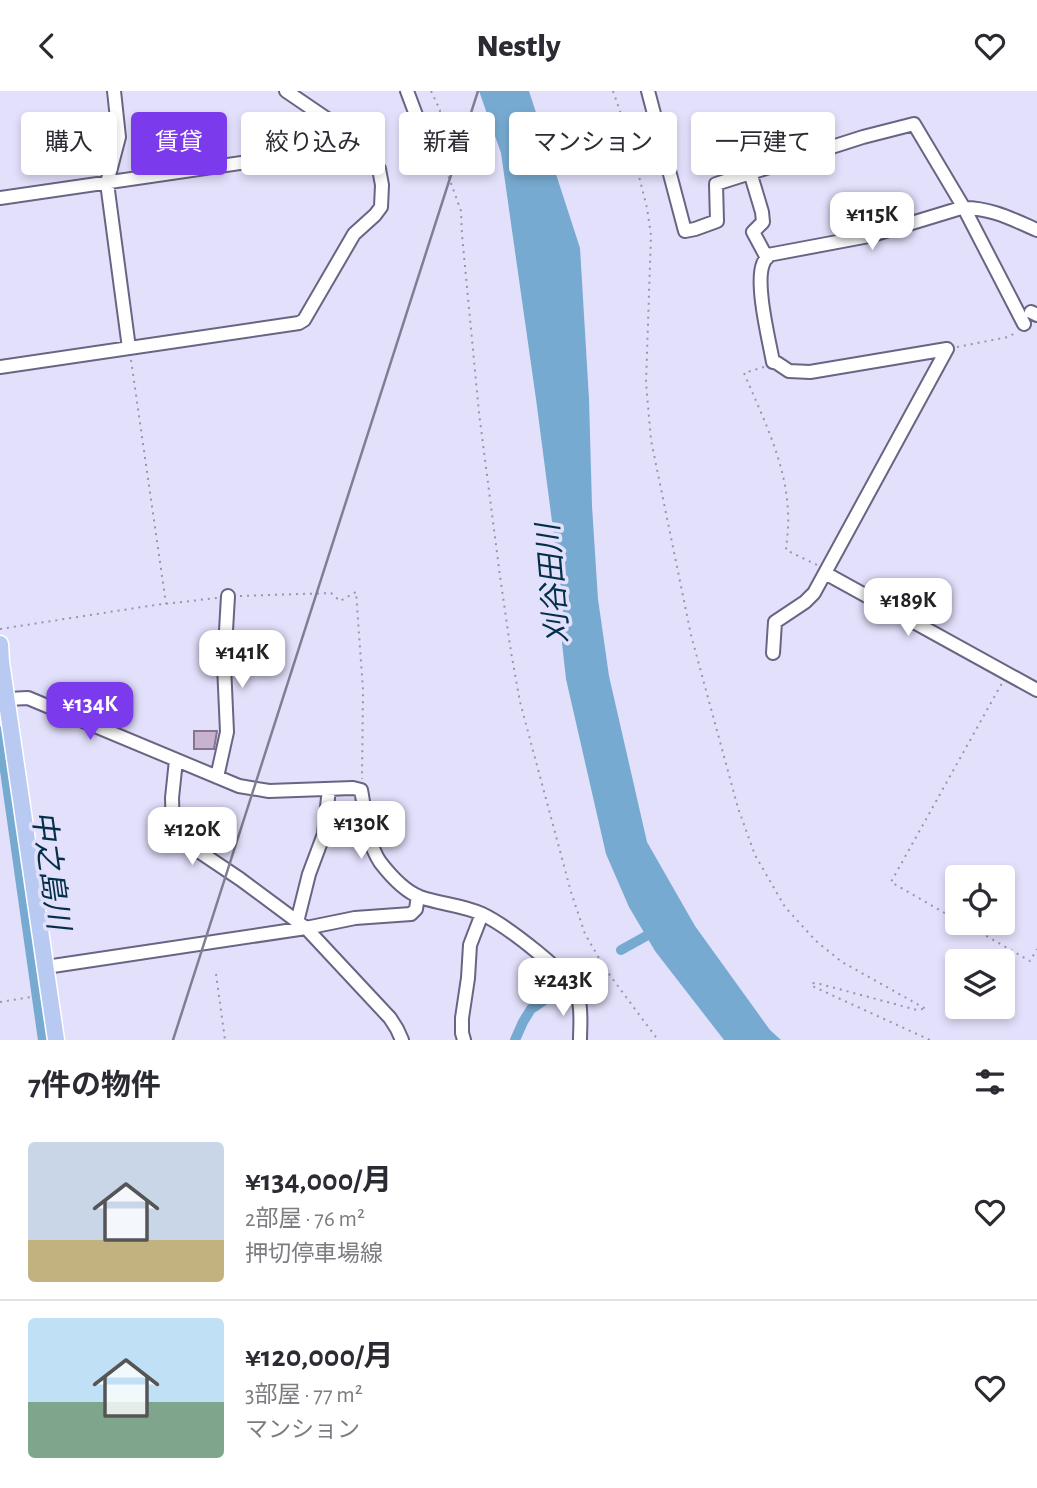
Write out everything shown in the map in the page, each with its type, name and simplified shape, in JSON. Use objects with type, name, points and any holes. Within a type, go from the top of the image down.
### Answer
[{"type":"main road","points":[[0,644],[56,1040]]},
{"type":"street","points":[[114,91],[119,137],[107,183],[129,348]]},
{"type":"street","points":[[286,91],[317,112]]},
{"type":"street","points":[[407,91],[418,112]]},
{"type":"street","points":[[648,91],[685,231],[717,221],[716,184],[742,175]]},
{"type":"street","points":[[835,146],[914,124],[964,208],[1024,324]]},
{"type":"street","points":[[0,198],[241,163]]},
{"type":"street","points":[[0,367],[299,323],[304,320],[354,234],[381,208],[380,175]]},
{"type":"street","points":[[751,175],[763,222],[753,232],[767,258]]},
{"type":"street","points":[[947,349],[810,372],[789,371],[773,362],[760,286],[762,265],[768,255],[869,236],[964,208],[975,207],[997,212],[1037,230]]},
{"type":"street","points":[[773,653],[775,622],[805,603],[814,593],[947,349]]},
{"type":"street","points":[[825,573],[1037,690]]},
{"type":"street","points":[[217,777],[227,732],[225,665],[228,596]]},
{"type":"street","points":[[7,699],[28,698],[239,786],[269,791],[361,790],[371,846],[392,876],[418,896],[482,914],[564,975],[575,989],[579,1003],[580,1040]]},
{"type":"street","points":[[176,760],[172,798],[173,834],[302,925],[390,1019],[402,1040]]},
{"type":"street","points":[[302,925],[309,874],[324,834],[329,789]]},
{"type":"street","points":[[46,967],[302,925],[362,917],[411,915],[416,909],[418,896]]},
{"type":"street","points":[[464,1040],[462,1018],[470,945],[482,914]]},
{"type":"path","points":[[431,91],[440,112]]},
{"type":"path","points":[[613,91],[629,137],[647,208],[650,235],[646,383],[651,440],[691,635],[738,808],[755,855],[785,907],[816,941],[842,962],[926,1009],[918,1010],[820,984],[812,983],[812,986],[930,1040]]},
{"type":"path","points":[[446,175],[461,211],[479,413],[499,576],[520,702],[570,892],[585,934],[606,970],[658,1040]]},
{"type":"path","points":[[947,349],[1008,337],[1014,335],[1024,324]]},
{"type":"path","points":[[129,348],[166,604]]},
{"type":"path","points":[[778,364],[744,373],[778,454],[788,513],[786,550],[821,566],[825,573]]},
{"type":"path","points":[[0,629],[228,596],[331,593],[340,601],[356,592],[363,689],[361,790]]},
{"type":"path","points":[[945,913],[891,882],[1007,673]]},
{"type":"path","points":[[985,935],[1030,961],[1037,949]]},
{"type":"path","points":[[216,974],[225,1040]]},
{"type":"path","points":[[0,1002],[50,995]]},
{"type":"water","points":[[479,91],[529,91],[536,112],[509,112],[509,175],[556,175],[580,248],[598,599],[609,676],[647,842],[695,926],[770,1030],[781,1040],[724,1040],[655,951],[629,907],[606,854],[566,679],[561,634],[564,626],[562,598],[536,399],[501,153],[495,136],[495,112],[486,112]]},
{"type":"building","points":[[194,731],[217,731],[214,749],[194,749]]},
{"type":"waterway","name":"中之島川","points":[[4,735],[47,1040]]},
{"type":"waterway","points":[[621,950],[657,930]]},
{"type":"waterway","points":[[515,1040],[531,1009],[579,977]]},
{"type":"railway","points":[[173,1040],[478,91]]},
{"type":"water label","name":"刈谷田川","points":[[553,584]]}]
